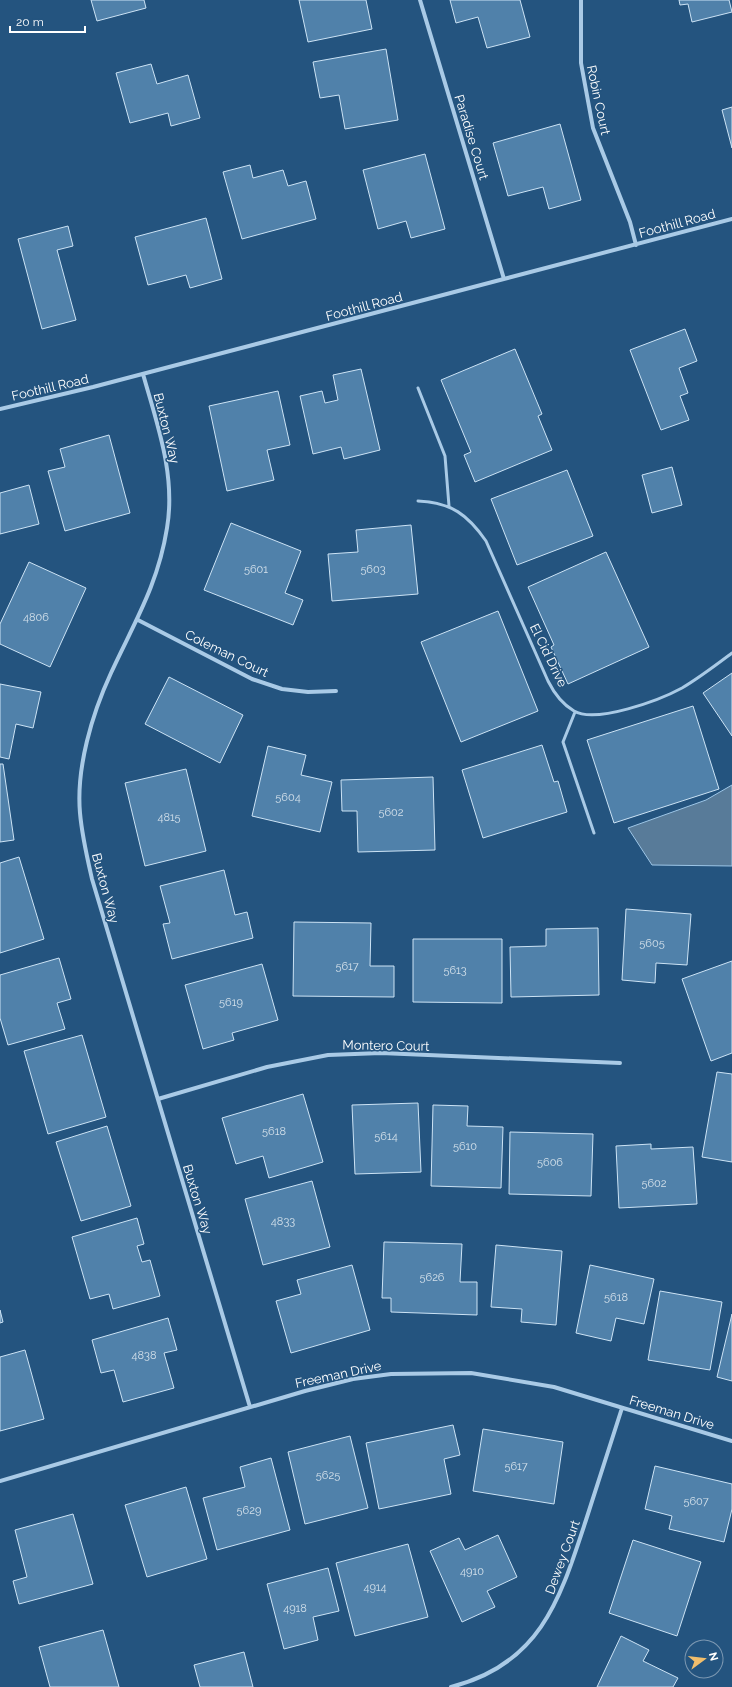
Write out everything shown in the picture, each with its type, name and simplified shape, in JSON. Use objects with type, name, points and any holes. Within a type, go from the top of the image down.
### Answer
[{"type":"street","name":"Paradise Court","points":[[420,0],[504,279]]},
{"type":"street","name":"Robin Court","points":[[581,0],[581,63],[593,128],[630,222],[636,244]]},
{"type":"street","name":"Foothill Road","points":[[0,409],[143,374],[732,219]]},
{"type":"street","name":"Buxton Way","points":[[143,374],[162,439],[168,471],[170,500],[168,527],[162,556],[152,588],[138,620],[110,674],[96,710],[85,748],[81,779],[80,812],[84,844],[92,879],[250,1407]]},
{"type":"street","name":"Coleman Court","points":[[138,620],[252,679],[282,689],[308,692],[336,691]]},
{"type":"street","name":"Montero Court","points":[[158,1099],[267,1067],[299,1059],[334,1054],[380,1053],[620,1063]]},
{"type":"street","name":"Freeman Drive","points":[[0,1481],[305,1391],[353,1379],[391,1374],[434,1372],[471,1373],[554,1387],[732,1441]]},
{"type":"street","name":"Dewey Court","points":[[451,1687],[482,1676],[505,1664],[524,1649],[541,1629],[554,1607],[567,1579],[622,1408]]},
{"type":"lane","points":[[418,388],[446,456],[448,506]]},
{"type":"lane","name":"El Cid Drive","points":[[418,501],[433,501],[448,506],[463,514],[475,526],[486,541],[548,681],[559,699],[575,712],[590,716],[605,715],[661,698],[681,688],[732,653]]},
{"type":"lane","points":[[575,712],[563,742],[594,833]]},
{"type":"water","points":[[732,785],[732,866],[652,865],[628,828],[706,800]]},
{"type":"building","points":[[91,0],[144,0],[146,8],[97,21]]},
{"type":"building","points":[[299,0],[366,0],[372,29],[308,42]]},
{"type":"building","points":[[450,0],[520,0],[530,37],[487,48],[478,17],[456,23]]},
{"type":"building","points":[[679,0],[729,0],[732,12],[692,22],[688,4],[680,5]]},
{"type":"building","points":[[386,49],[398,120],[345,129],[339,95],[320,98],[313,62]]},
{"type":"building","points":[[151,64],[157,84],[188,75],[200,118],[171,126],[168,113],[130,123],[116,73]]},
{"type":"building","points":[[732,107],[732,148],[722,110]]},
{"type":"building","points":[[560,124],[581,200],[549,209],[543,187],[508,196],[493,143]]},
{"type":"building","points":[[425,154],[445,229],[411,238],[406,221],[378,229],[363,170]]},
{"type":"building","points":[[250,165],[253,178],[283,170],[288,186],[306,181],[316,219],[242,239],[223,172]]},
{"type":"building","points":[[206,218],[222,279],[190,288],[186,275],[148,285],[135,237]]},
{"type":"building","points":[[68,226],[73,246],[57,250],[76,320],[42,329],[18,239]]},
{"type":"building","points":[[685,329],[697,361],[679,368],[688,393],[680,396],[689,420],[661,430],[630,350]]},
{"type":"building","points":[[515,349],[542,414],[538,416],[552,450],[475,482],[464,455],[471,452],[441,380]]},
{"type":"building","points":[[361,369],[380,450],[344,459],[341,447],[313,454],[300,396],[322,391],[325,403],[338,400],[333,375]]},
{"type":"building","points":[[278,391],[290,445],[267,450],[274,480],[227,491],[209,406]]},
{"type":"building","points":[[109,435],[130,513],[65,531],[48,471],[65,467],[60,449]]},
{"type":"building","points":[[672,467],[682,505],[652,513],[642,475]]},
{"type":"building","points":[[567,470],[593,536],[517,565],[491,499]]},
{"type":"building","points":[[29,485],[39,524],[0,534],[0,493]]},
{"type":"building","points":[[231,523],[301,551],[285,593],[303,600],[293,625],[204,590]]},
{"type":"building","points":[[411,525],[418,594],[332,601],[328,554],[358,552],[356,530]]},
{"type":"building","points":[[606,552],[649,647],[568,684],[551,647],[554,645],[528,587]]},
{"type":"building","points":[[29,562],[86,588],[50,667],[0,644],[0,624]]},
{"type":"building","points":[[498,611],[538,711],[461,742],[421,642]]},
{"type":"building","points":[[732,673],[732,736],[703,693]]},
{"type":"building","points":[[169,677],[243,715],[220,763],[145,724]]},
{"type":"building","points":[[0,684],[41,692],[33,728],[16,724],[9,759],[0,757]]},
{"type":"building","points":[[693,706],[719,789],[614,823],[587,740]]},
{"type":"building","points":[[542,745],[554,782],[558,781],[567,812],[483,838],[462,770]]},
{"type":"building","points":[[268,746],[306,755],[301,775],[332,782],[320,832],[252,816]]},
{"type":"building","points":[[0,764],[3,764],[14,840],[0,842]]},
{"type":"building","points":[[186,769],[206,851],[145,866],[125,783]]},
{"type":"building","points":[[433,777],[435,850],[358,852],[357,811],[342,811],[341,780]]},
{"type":"building","points":[[19,857],[44,939],[0,953],[0,863]]},
{"type":"building","points":[[224,870],[235,915],[247,912],[253,938],[172,959],[163,924],[170,923],[160,886]]},
{"type":"building","points":[[626,909],[691,914],[687,965],[656,963],[655,983],[622,980]]},
{"type":"building","points":[[294,922],[371,923],[370,966],[394,966],[394,997],[293,996]]},
{"type":"building","points":[[598,928],[599,995],[511,997],[510,947],[546,946],[546,929]]},
{"type":"building","points":[[413,939],[502,939],[502,1003],[413,1002]]},
{"type":"building","points":[[59,958],[71,999],[57,1003],[65,1029],[8,1045],[0,1018],[0,975]]},
{"type":"building","points":[[732,961],[732,1053],[711,1061],[682,979]]},
{"type":"building","points":[[262,964],[278,1020],[232,1033],[234,1040],[203,1049],[185,985]]},
{"type":"building","points":[[82,1035],[106,1117],[48,1134],[24,1051]]},
{"type":"building","points":[[717,1072],[732,1074],[732,1162],[702,1157]]},
{"type":"building","points":[[303,1094],[323,1162],[269,1178],[263,1156],[236,1164],[222,1118]]},
{"type":"building","points":[[418,1103],[421,1172],[355,1174],[352,1105]]},
{"type":"building","points":[[433,1105],[468,1106],[467,1126],[503,1127],[501,1188],[431,1186]]},
{"type":"building","points":[[107,1126],[131,1206],[81,1221],[56,1142]]},
{"type":"building","points":[[510,1132],[593,1134],[591,1196],[509,1194]]},
{"type":"building","points":[[651,1144],[651,1149],[693,1147],[697,1204],[619,1208],[616,1146]]},
{"type":"building","points":[[312,1181],[330,1247],[263,1265],[245,1199]]},
{"type":"building","points":[[137,1218],[144,1244],[137,1246],[142,1262],[150,1260],[160,1296],[113,1309],[109,1294],[90,1299],[72,1237]]},
{"type":"building","points":[[384,1242],[462,1244],[460,1282],[477,1282],[477,1315],[391,1312],[391,1298],[382,1298]]},
{"type":"building","points":[[496,1245],[562,1251],[556,1325],[521,1322],[522,1309],[491,1307]]},
{"type":"building","points":[[352,1265],[370,1330],[291,1353],[276,1301],[301,1294],[297,1280]]},
{"type":"building","points":[[590,1265],[654,1279],[644,1324],[616,1318],[611,1341],[576,1333]]},
{"type":"building","points":[[660,1291],[722,1302],[710,1370],[648,1360]]},
{"type":"building","points":[[0,1310],[3,1322],[0,1323]]},
{"type":"building","points":[[732,1314],[732,1381],[717,1377]]},
{"type":"building","points":[[168,1318],[177,1350],[164,1353],[174,1388],[123,1402],[114,1370],[101,1373],[92,1340]]},
{"type":"building","points":[[25,1350],[44,1419],[0,1431],[0,1357]]},
{"type":"building","points":[[453,1425],[460,1455],[444,1459],[451,1494],[379,1509],[366,1443]]},
{"type":"building","points":[[483,1429],[563,1442],[554,1504],[473,1491]]},
{"type":"building","points":[[350,1436],[368,1508],[305,1524],[288,1452]]},
{"type":"building","points":[[271,1458],[290,1530],[217,1550],[203,1498],[245,1487],[240,1467]]},
{"type":"building","points":[[655,1466],[732,1484],[732,1509],[724,1542],[669,1529],[672,1516],[645,1509]]},
{"type":"building","points":[[186,1487],[207,1559],[147,1577],[125,1505]]},
{"type":"building","points":[[73,1514],[93,1584],[19,1604],[13,1581],[27,1577],[15,1530]]},
{"type":"building","points":[[498,1535],[517,1577],[487,1591],[495,1607],[462,1622],[430,1551],[459,1538],[465,1550]]},
{"type":"building","points":[[633,1540],[701,1562],[677,1636],[609,1613]]},
{"type":"building","points":[[408,1544],[428,1617],[355,1636],[336,1563]]},
{"type":"building","points":[[328,1568],[339,1611],[313,1617],[318,1640],[284,1649],[267,1584]]},
{"type":"building","points":[[103,1630],[119,1687],[50,1687],[39,1647]]},
{"type":"building","points":[[621,1636],[649,1650],[643,1661],[678,1678],[673,1687],[597,1687]]},
{"type":"building","points":[[244,1652],[253,1687],[200,1687],[194,1665]]}]
